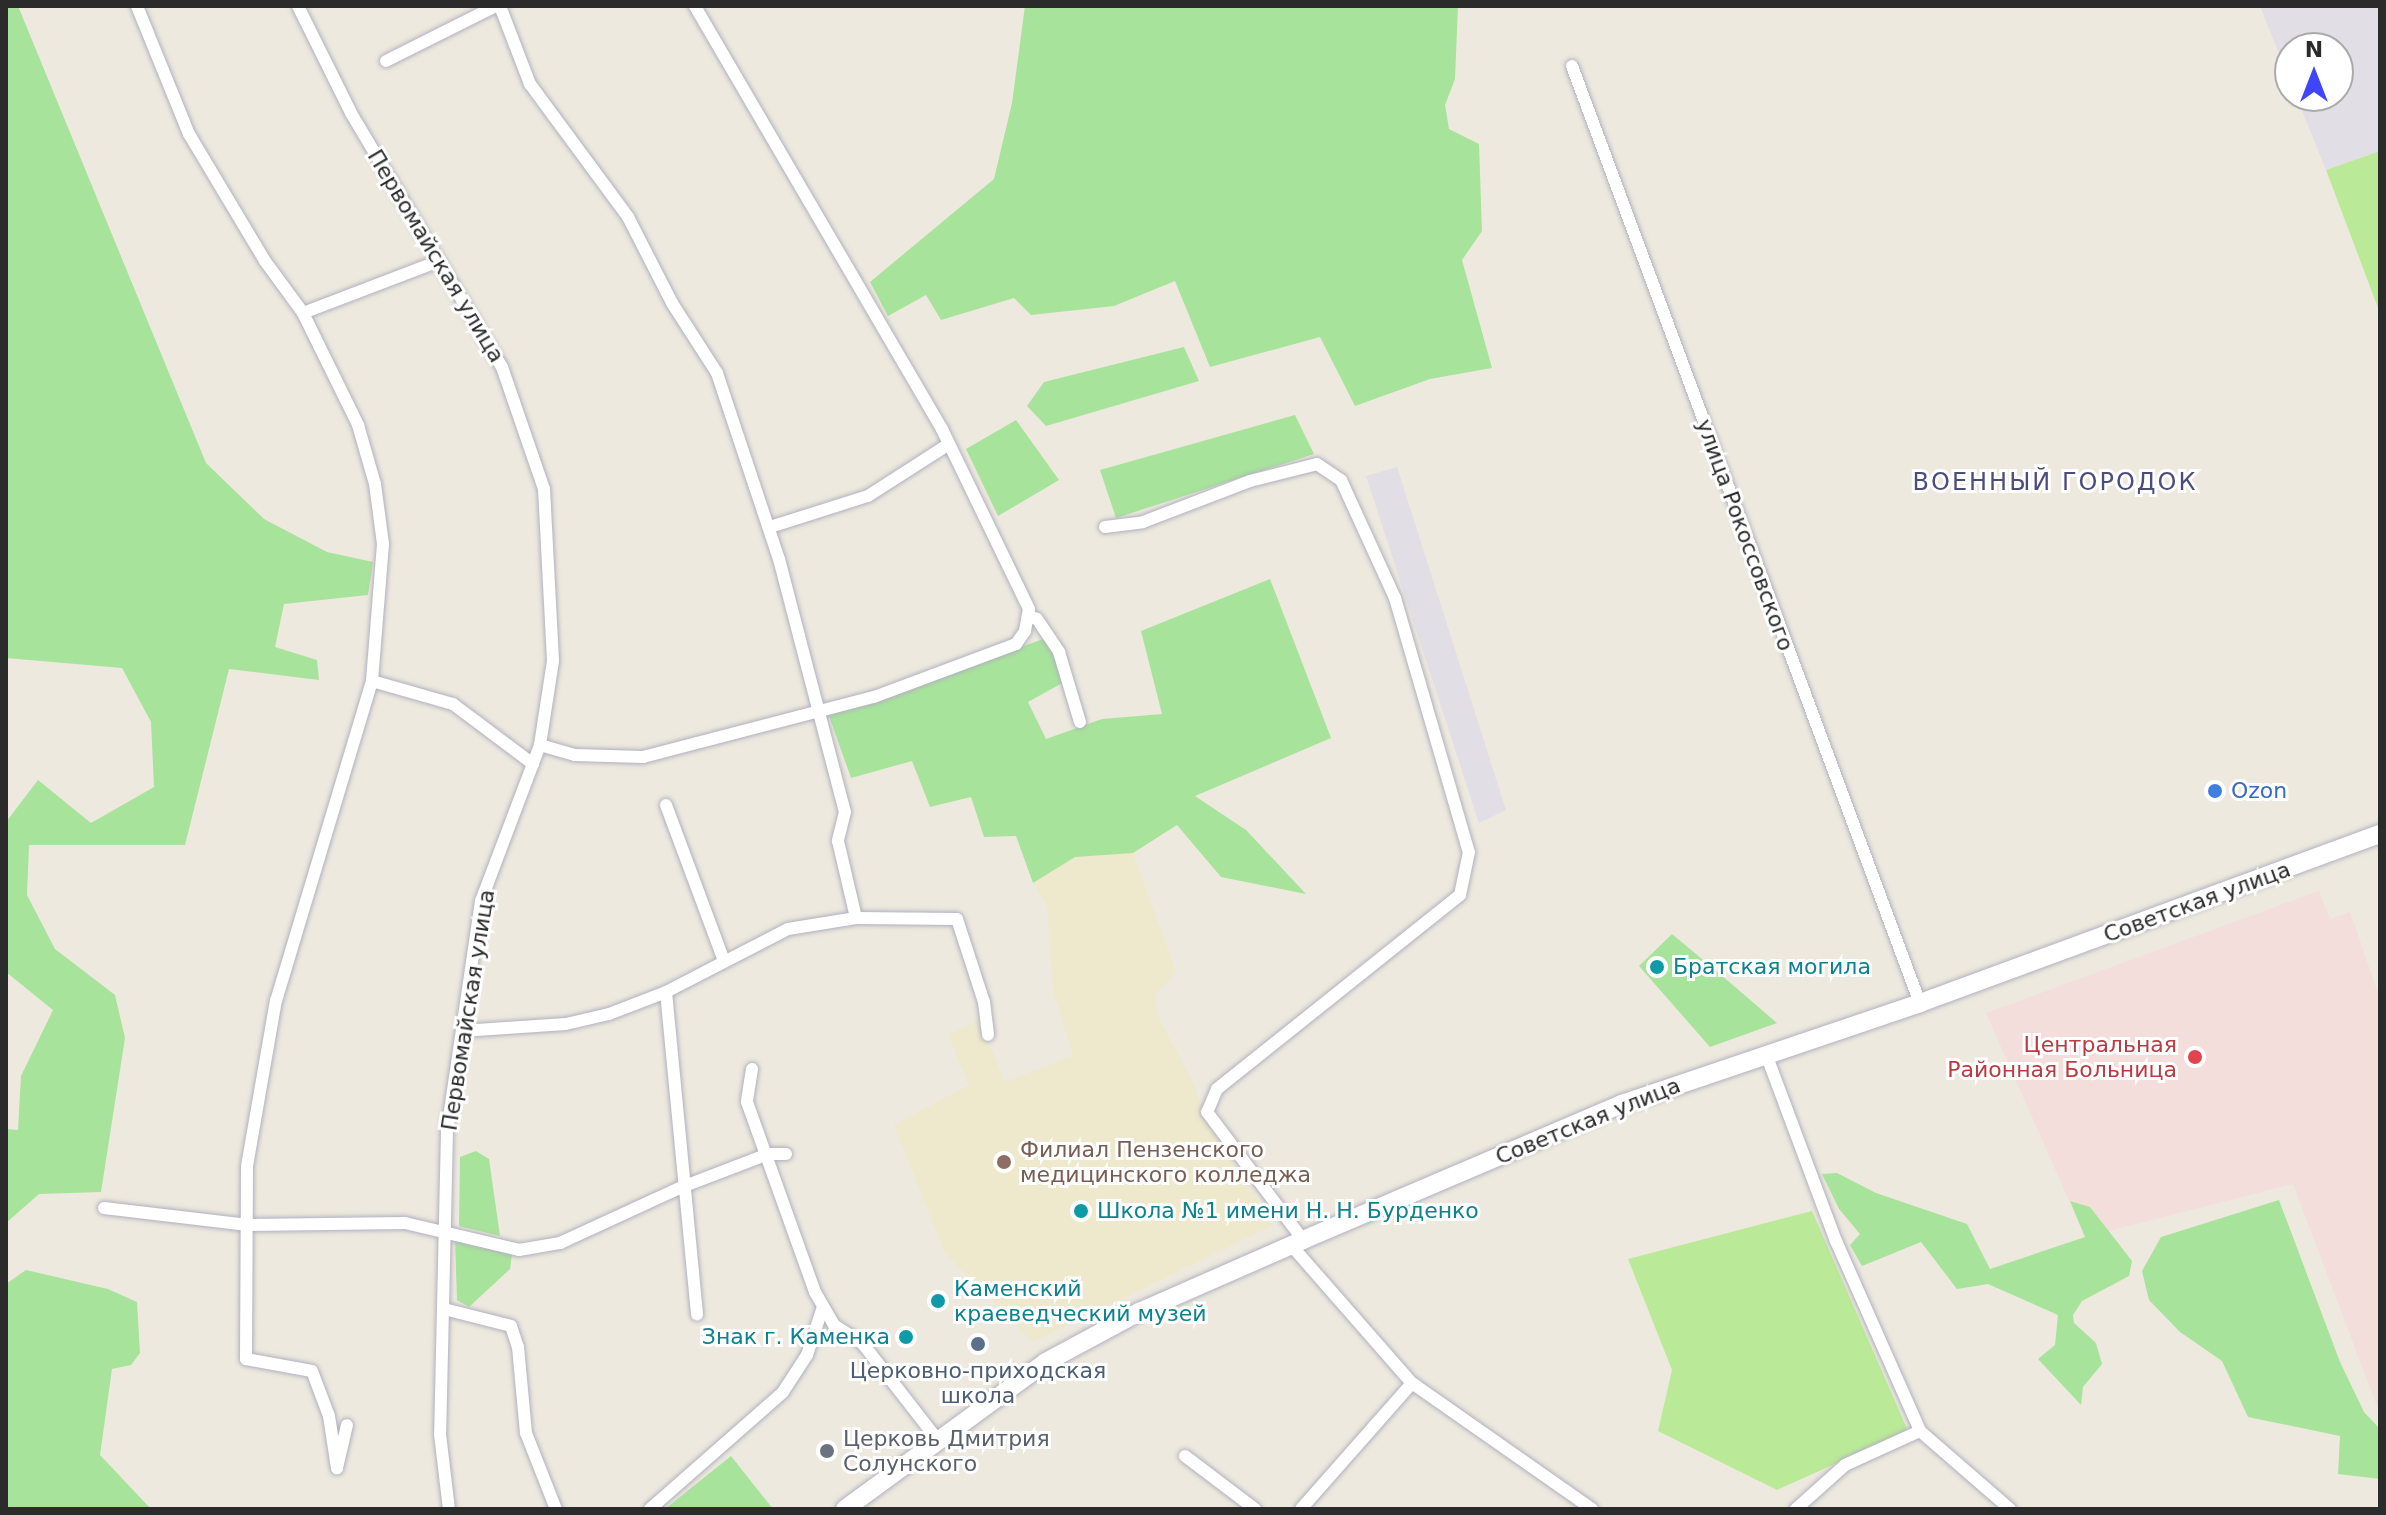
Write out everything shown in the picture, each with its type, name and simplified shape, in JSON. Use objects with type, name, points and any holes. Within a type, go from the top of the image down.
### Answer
[{"type":"main road","name":"Советская улица","points":[[845,1509],[1046,1362],[1139,1312],[1297,1242],[1622,1104],[1920,1003],[2380,834]]},
{"type":"street","points":[[137,6],[189,134],[265,261],[303,313],[358,425],[375,484],[383,544],[372,681],[276,1000],[247,1167],[246,1359],[312,1371],[329,1416],[337,1468],[347,1425]]},
{"type":"street","name":"Первомайская улица","points":[[298,6],[351,113],[502,367],[544,489],[553,661],[540,745],[481,901],[447,1131],[440,1434],[449,1509]]},
{"type":"street","points":[[386,61],[498,6],[530,84],[628,217],[672,303],[717,373],[770,527],[845,812],[838,841],[856,918]]},
{"type":"street","points":[[540,745],[575,755],[643,757],[874,697],[1016,644],[1028,616],[1029,609],[949,444],[695,6]]},
{"type":"street","name":"улица Рокоссовского","points":[[1572,66],[1920,1003]]},
{"type":"street","points":[[303,313],[439,261]]},
{"type":"street","points":[[770,527],[868,496],[949,444]]},
{"type":"street","points":[[1105,527],[1143,522],[1250,481],[1317,464],[1341,480],[1395,598],[1469,852],[1460,895],[1217,1089],[1207,1112],[1297,1242],[1412,1383],[1592,1509]]},
{"type":"street","points":[[1028,616],[1037,619],[1059,652],[1080,722]]},
{"type":"street","points":[[372,681],[453,704],[533,764]]},
{"type":"street","points":[[666,805],[724,961]]},
{"type":"street","points":[[462,1031],[566,1024],[666,992],[788,929],[856,918],[957,919],[984,1002],[988,1035]]},
{"type":"street","points":[[666,992],[680,1100],[682,1187],[697,1315]]},
{"type":"street","points":[[1766,1054],[1836,1241],[1920,1431],[2010,1509]]},
{"type":"street","points":[[752,1069],[747,1102],[823,1307],[834,1325],[863,1344],[937,1439]]},
{"type":"street","points":[[104,1208],[248,1225],[405,1223],[519,1250],[560,1243],[682,1187],[768,1154],[786,1154]]},
{"type":"street","points":[[650,1509],[783,1392],[807,1355],[823,1307]]},
{"type":"street","points":[[444,1309],[511,1326],[518,1347],[526,1433],[556,1509]]},
{"type":"street","points":[[1301,1509],[1412,1383]]},
{"type":"street","points":[[1796,1509],[1845,1465],[1920,1431]]},
{"type":"street","points":[[1185,1456],[1255,1509]]},
{"type":"shaded area","points":[[2260,6],[2380,6],[2380,151],[2326,170],[2302,112],[2354,112],[2354,32],[2274,32],[2274,41]]},
{"type":"shaded area","points":[[1397,467],[1506,810],[1479,823],[1366,476]]},
{"type":"shaded area","points":[[1133,853],[1176,972],[1155,995],[1159,1019],[1195,1086],[1203,1114],[1273,1225],[1033,1342],[945,1253],[894,1125],[969,1085],[948,1035],[979,1020],[1005,1082],[1073,1056],[1053,990],[1047,905],[1033,883],[1075,857]]},
{"type":"shaded area","points":[[2319,891],[2330,919],[2350,912],[2380,999],[2380,1414],[2293,1184],[2085,1237],[1986,1013]]},
{"type":"green space","points":[[6,6],[18,6],[206,463],[264,519],[327,552],[373,562],[368,595],[284,604],[275,647],[317,660],[319,680],[229,669],[185,845],[29,845],[27,895],[55,949],[115,995],[125,1038],[101,1192],[39,1194],[6,1223],[6,1129],[18,1130],[21,1076],[53,1010],[6,972],[6,822],[38,780],[91,823],[154,787],[151,722],[122,668],[6,658]]},
{"type":"green space","points":[[1025,6],[1458,6],[1455,79],[1445,105],[1449,129],[1479,144],[1482,231],[1462,260],[1492,368],[1430,379],[1355,406],[1320,337],[1210,367],[1175,281],[1114,306],[1031,315],[1014,298],[941,320],[926,295],[888,316],[870,282],[994,179],[1012,103]]},
{"type":"green space","points":[[2380,151],[2380,313],[2326,170]]},
{"type":"green space","points":[[1184,347],[1199,381],[1046,426],[1027,406],[1044,382]]},
{"type":"green space","points":[[1295,415],[1314,454],[1116,518],[1100,470]]},
{"type":"green space","points":[[1016,420],[1059,480],[998,516],[966,449]]},
{"type":"green space","points":[[1270,579],[1331,738],[1195,796],[1246,830],[1306,894],[1221,877],[1177,825],[1133,853],[1075,857],[1033,883],[1016,836],[984,837],[971,797],[930,807],[912,761],[851,778],[829,716],[1046,638],[1066,681],[1028,702],[1046,739],[1102,719],[1162,714],[1141,631]]},
{"type":"green space","points":[[1672,934],[1777,1023],[1710,1047],[1639,966]]},
{"type":"green space","points":[[476,1151],[489,1159],[500,1236],[459,1226],[460,1157]]},
{"type":"green space","points":[[1837,1173],[1876,1193],[1967,1224],[1990,1269],[2085,1237],[2070,1201],[2090,1207],[2132,1261],[2129,1276],[2082,1301],[2073,1315],[2074,1323],[2096,1343],[2102,1364],[2083,1387],[2081,1405],[2038,1359],[2055,1345],[2058,1315],[1988,1284],[1957,1289],[1921,1242],[1862,1266],[1850,1245],[1860,1234],[1839,1209],[1822,1174]]},
{"type":"green space","points":[[2279,1200],[2340,1362],[2364,1412],[2380,1429],[2380,1479],[2338,1474],[2340,1436],[2248,1417],[2222,1361],[2180,1332],[2149,1300],[2142,1271],[2161,1237]]},
{"type":"green space","points":[[1812,1211],[1908,1431],[1777,1490],[1658,1431],[1672,1370],[1628,1259]]},
{"type":"green space","points":[[455,1240],[512,1254],[510,1269],[469,1307],[457,1300]]},
{"type":"green space","points":[[26,1270],[108,1289],[137,1302],[140,1353],[131,1365],[112,1369],[100,1455],[151,1509],[6,1509],[6,1284]]},
{"type":"green space","points":[[731,1456],[773,1509],[665,1509]]},
{"type":"place","name":"Ozon","points":[[2215,791]]},
{"type":"place","name":"Братская могила","points":[[1657,967]]},
{"type":"place","name":"Центральная Районная Больница","points":[[2195,1057]]},
{"type":"place","name":"Филиал Пензенского медицинского колледжа","points":[[1004,1162]]},
{"type":"place","name":"Школа №1 имени Н. Н. Бурденко","points":[[1081,1211]]},
{"type":"place","name":"Каменский краеведческий музей","points":[[938,1301]]},
{"type":"place","name":"Знак г. Каменка","points":[[906,1337]]},
{"type":"place","name":"Церковно-приходская школа","points":[[978,1344]]},
{"type":"place","name":"Церковь Дмитрия Солунского","points":[[827,1451]]},
{"type":"district","name":"ВОЕННЫЙ ГОРОДОК","points":[[2055,483]]}]
